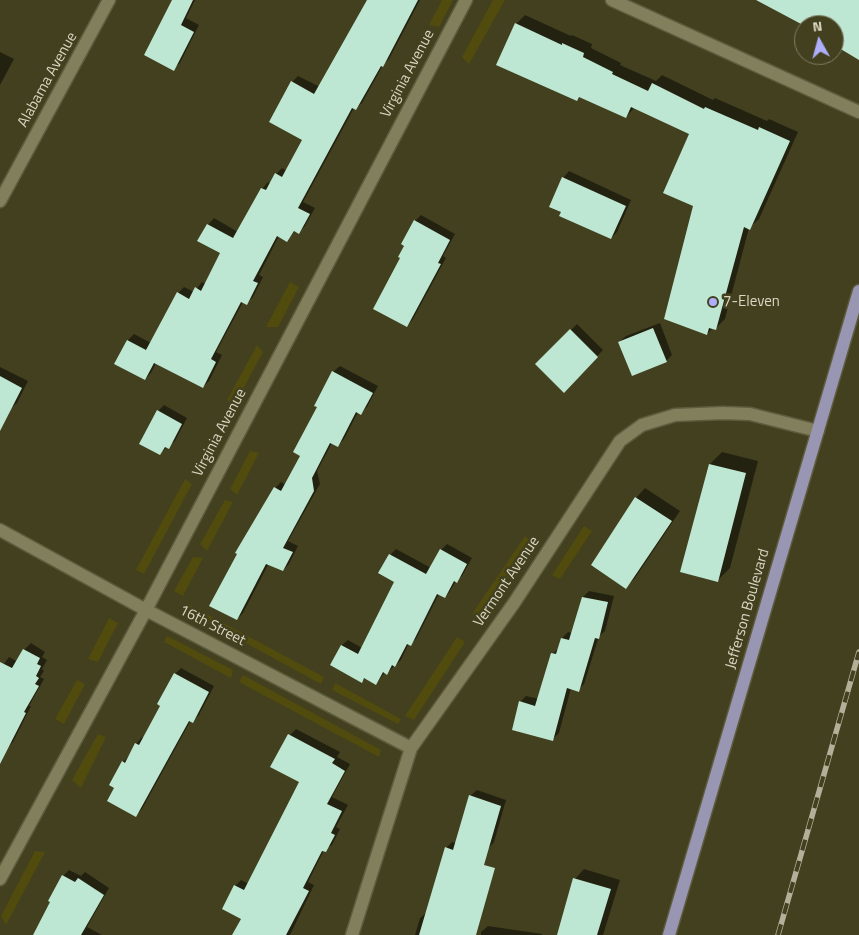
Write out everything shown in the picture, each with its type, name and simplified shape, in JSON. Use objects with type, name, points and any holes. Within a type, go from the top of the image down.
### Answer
[{"type":"main road","name":"Jefferson Boulevard","points":[[669,935],[859,292]]},
{"type":"street","name":"Alabama Avenue","points":[[0,201],[109,0]]},
{"type":"street","name":"Virginia Avenue","points":[[0,879],[146,610],[466,0]]},
{"type":"street","points":[[612,0],[859,112]]},
{"type":"street","name":"Vermont Avenue","points":[[352,935],[410,748],[514,603],[620,441],[642,425],[675,415],[750,414],[818,431]]},
{"type":"street","name":"16th Street","points":[[0,530],[146,610],[410,748]]},
{"type":"shaded area","points":[[442,0],[453,0],[439,27],[429,25]]},
{"type":"shaded area","points":[[493,0],[505,0],[469,64],[462,57]]},
{"type":"shaded area","points":[[290,282],[299,287],[278,327],[266,327]]},
{"type":"shaded area","points":[[257,345],[263,352],[235,404],[227,400]]},
{"type":"shaded area","points":[[250,451],[259,453],[237,495],[230,489]]},
{"type":"shaded area","points":[[185,479],[192,484],[144,574],[136,570]]},
{"type":"shaded area","points":[[225,500],[233,502],[207,551],[200,544]]},
{"type":"shaded area","points":[[584,526],[592,531],[560,579],[552,575]]},
{"type":"shaded area","points":[[525,536],[533,542],[483,617],[472,614]]},
{"type":"shaded area","points":[[193,557],[203,558],[183,596],[174,591]]},
{"type":"shaded area","points":[[186,603],[324,677],[321,684],[183,609]]},
{"type":"shaded area","points":[[109,618],[118,623],[98,662],[88,659]]},
{"type":"shaded area","points":[[167,636],[233,670],[231,678],[164,642]]},
{"type":"shaded area","points":[[457,637],[465,642],[414,720],[405,716]]},
{"type":"shaded area","points":[[243,675],[381,750],[379,757],[239,682]]},
{"type":"shaded area","points":[[77,680],[85,684],[64,724],[55,719]]},
{"type":"shaded area","points":[[335,683],[401,719],[398,724],[332,690]]},
{"type":"shaded area","points":[[98,734],[106,737],[81,788],[72,780]]},
{"type":"shaded area","points":[[35,851],[45,852],[6,925],[1,916]]},
{"type":"building","points":[[172,0],[193,0],[181,25],[194,32],[174,71],[144,55]]},
{"type":"building","points":[[367,0],[418,0],[383,67],[381,66],[356,110],[352,108],[298,208],[310,214],[299,234],[294,231],[287,242],[277,236],[253,281],[258,283],[247,305],[241,302],[211,359],[216,362],[203,388],[154,363],[145,380],[114,364],[127,340],[146,350],[177,292],[189,299],[195,287],[201,291],[220,253],[197,241],[207,224],[233,238],[261,188],[266,190],[275,173],[282,177],[302,140],[269,122],[291,81],[314,94]]},
{"type":"building","points":[[756,0],[859,0],[859,60],[844,51],[844,15],[794,15],[794,20]]},
{"type":"building","points":[[515,23],[584,53],[583,57],[613,72],[612,74],[648,91],[652,83],[704,109],[705,107],[758,130],[759,127],[790,141],[750,230],[744,227],[716,330],[709,328],[707,335],[664,319],[693,206],[663,193],[689,134],[631,107],[626,118],[579,97],[577,101],[496,65]]},
{"type":"building","points":[[562,177],[626,206],[611,239],[559,216],[561,212],[549,207]]},
{"type":"building","points":[[414,220],[450,240],[438,263],[441,264],[407,327],[373,309],[400,258],[398,257],[404,246],[401,244]]},
{"type":"building","points":[[653,328],[667,362],[632,376],[618,342]]},
{"type":"building","points":[[570,329],[598,357],[564,393],[535,364]]},
{"type":"building","points":[[332,371],[373,393],[361,415],[356,412],[338,447],[330,443],[312,478],[314,491],[283,548],[293,552],[283,571],[266,564],[237,620],[209,606],[237,554],[235,553],[274,487],[281,491],[300,456],[293,452],[317,407],[314,406]]},
{"type":"building","points":[[0,376],[22,388],[0,431]]},
{"type":"building","points":[[157,410],[182,424],[169,449],[165,447],[160,455],[139,444]]},
{"type":"building","points":[[709,464],[746,473],[718,582],[680,572]]},
{"type":"building","points":[[635,497],[672,521],[626,589],[591,565]]},
{"type":"building","points":[[440,549],[467,564],[457,583],[454,581],[445,598],[437,594],[411,646],[407,644],[395,667],[392,665],[387,675],[383,672],[376,685],[364,678],[362,683],[330,665],[341,645],[358,654],[394,582],[378,573],[389,554],[426,574]]},
{"type":"building","points":[[582,597],[608,602],[599,639],[595,638],[579,692],[567,688],[553,741],[512,730],[519,701],[535,706],[551,653],[556,654],[561,638],[569,640]]},
{"type":"building","points":[[23,649],[40,658],[37,664],[41,666],[36,676],[39,678],[35,684],[39,686],[24,712],[26,713],[0,764],[0,662],[12,668]]},
{"type":"building","points":[[174,673],[209,692],[193,723],[189,721],[136,817],[107,801],[114,788],[109,785],[122,761],[125,763],[135,743],[139,745],[160,706],[157,704]]},
{"type":"building","points":[[288,734],[335,759],[332,763],[345,771],[327,804],[342,811],[331,833],[335,835],[326,852],[322,851],[303,888],[309,891],[286,935],[232,935],[241,919],[222,909],[234,885],[244,890],[299,782],[270,767]]},
{"type":"building","points":[[469,795],[501,806],[484,865],[495,868],[476,935],[419,935],[445,847],[453,850]]},
{"type":"building","points":[[62,875],[75,882],[78,878],[104,895],[81,935],[33,935],[50,902],[48,901]]},
{"type":"building","points":[[573,878],[611,889],[597,935],[557,935]]},
{"type":"railway","points":[[778,935],[859,652]]},
{"type":"place","name":"7-Eleven","points":[[713,302]]}]
